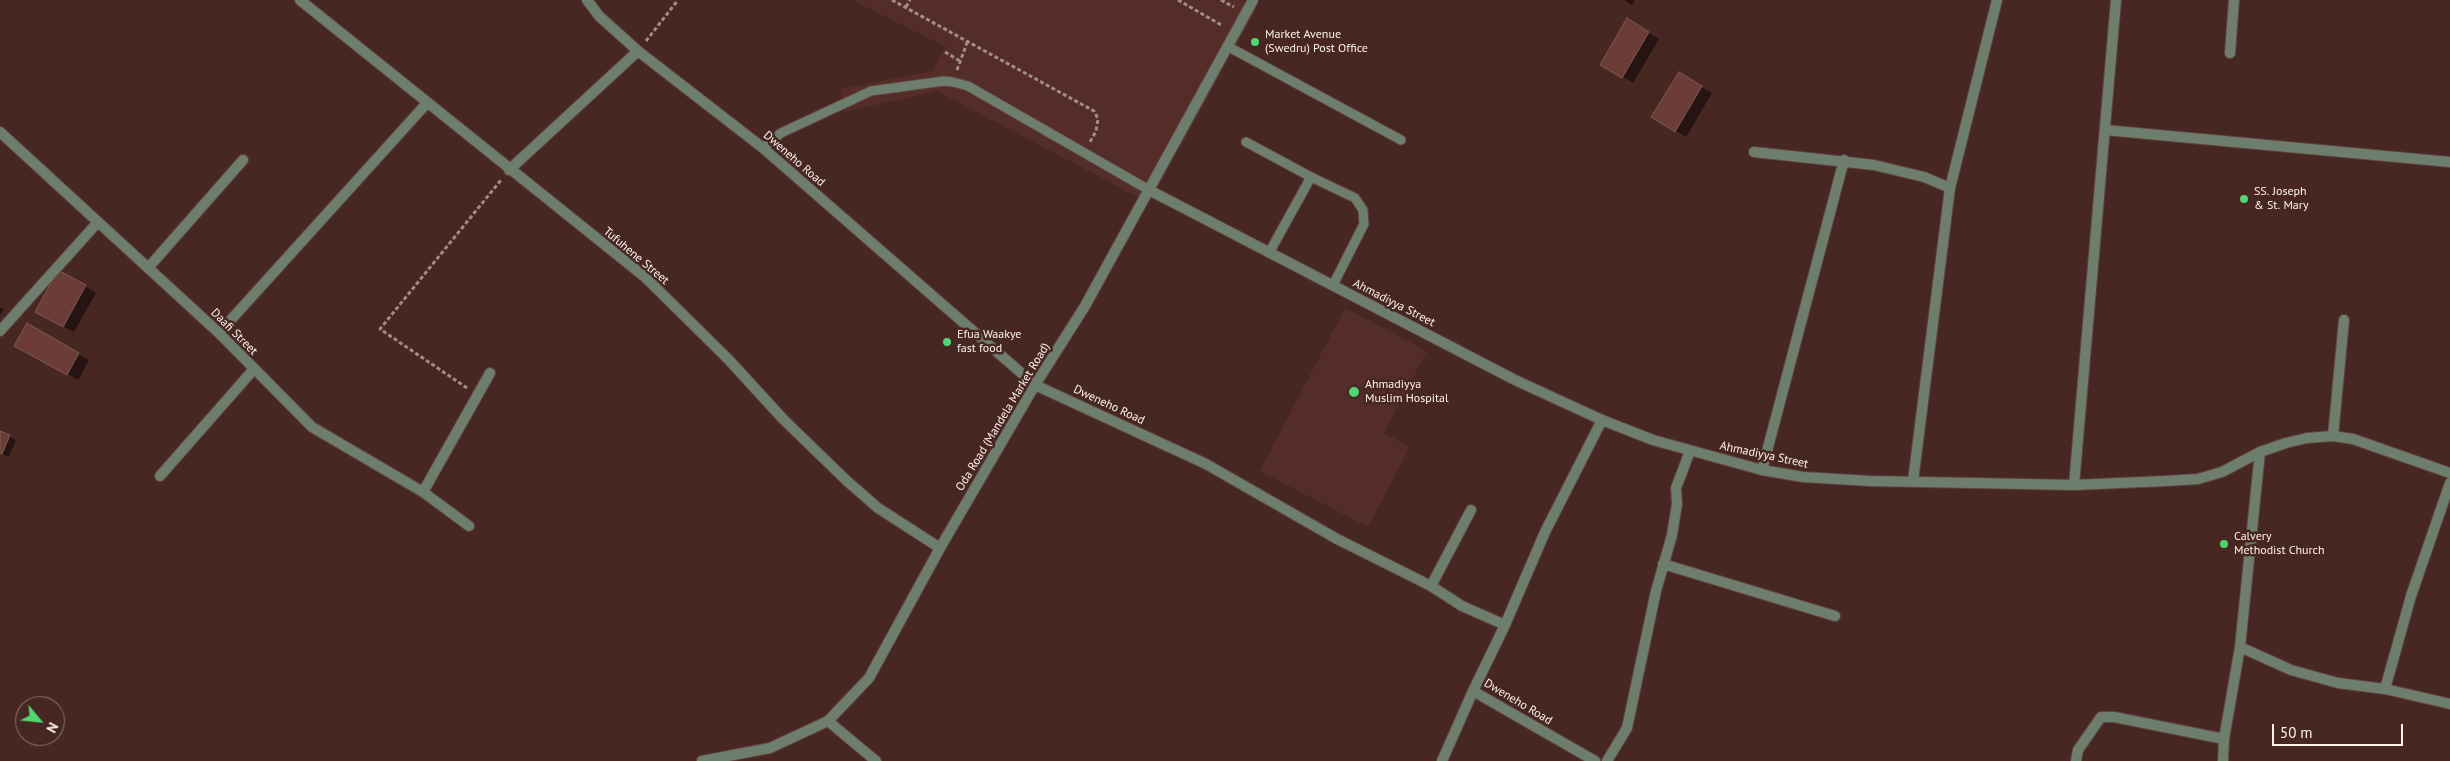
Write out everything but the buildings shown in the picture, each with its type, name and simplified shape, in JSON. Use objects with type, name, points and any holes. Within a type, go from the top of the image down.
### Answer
[{"type":"street","name":"Tufuhene Street","points":[[300,0],[509,170],[645,277],[729,360],[783,419],[847,481],[878,508],[940,548]]},
{"type":"street","name":"Dweneho Road","points":[[587,0],[599,16],[638,51],[763,148],[1035,385],[1206,464],[1338,539],[1431,586],[1462,606],[1505,625],[1473,691],[1595,761]]},
{"type":"street","name":"Oda Road (Mandela Market Road)","points":[[703,761],[770,748],[828,721],[869,678],[940,548],[1035,385],[1085,306],[1234,33],[1254,0]]},
{"type":"street","points":[[1913,481],[1950,188],[1997,0]]},
{"type":"street","points":[[2074,485],[2116,0]]},
{"type":"street","points":[[2230,53],[2234,0]]},
{"type":"street","points":[[509,170],[638,51]]},
{"type":"street","points":[[219,333],[427,103]]},
{"type":"street","points":[[2105,130],[2450,162]]},
{"type":"street","name":"Daafi Street","points":[[0,132],[219,333],[312,427],[423,492],[469,526]]},
{"type":"street","points":[[1754,152],[1844,160],[1924,177],[1950,188]]},
{"type":"street","points":[[148,268],[243,160]]},
{"type":"street","points":[[1762,470],[1844,160]]},
{"type":"street","name":"Ahmadiyya Street","points":[[1149,190],[1515,380],[1602,420],[1690,451],[1762,470],[1803,477],[2074,485],[2198,479],[2222,472],[2260,452],[2307,438],[2333,436],[2353,439],[2450,473]]},
{"type":"street","points":[[0,331],[98,222]]},
{"type":"street","points":[[2333,436],[2344,320]]},
{"type":"street","points":[[160,476],[254,369]]},
{"type":"street","points":[[423,492],[490,373]]},
{"type":"street","points":[[1505,625],[1545,532],[1602,420]]},
{"type":"street","points":[[1607,761],[1627,728],[1663,564],[1672,535],[1680,474],[1690,451]]},
{"type":"street","points":[[2223,761],[2224,739],[2240,647],[2260,452]]},
{"type":"street","points":[[2385,689],[2411,596],[2450,483]]},
{"type":"street","points":[[1431,586],[1470,510]]},
{"type":"street","points":[[1663,564],[1835,616]]},
{"type":"street","points":[[2240,647],[2291,670],[2338,683],[2385,689],[2450,704]]},
{"type":"street","points":[[1442,761],[1473,691]]},
{"type":"street","points":[[2076,761],[2078,750],[2101,718],[2114,716],[2224,739]]},
{"type":"street","points":[[828,721],[876,761]]},
{"type":"lane","points":[[1227,46],[1401,140]]},
{"type":"lane","points":[[763,148],[781,133],[871,91],[944,81],[954,82],[968,86],[1149,190]]},
{"type":"lane","points":[[1246,142],[1310,177],[1355,198],[1363,210],[1364,224],[1333,286]]},
{"type":"lane","points":[[1269,252],[1310,177]]},
{"type":"path","points":[[638,51],[678,0]]},
{"type":"path","points":[[892,0],[968,40],[1094,111],[1098,120],[1096,131],[1084,153]]},
{"type":"path","points":[[906,7],[910,0]]},
{"type":"path","points":[[1178,0],[1234,33]]},
{"type":"path","points":[[954,82],[968,40]]},
{"type":"path","points":[[944,52],[960,61]]},
{"type":"path","points":[[478,395],[380,329],[509,170]]},
{"type":"shaded area","points":[[852,0],[1242,0],[1257,8],[1149,203],[937,91],[844,112],[841,89],[932,71],[946,47]]},
{"type":"shaded area","name":"Ahmadiyya Muslim Hospital","points":[[1345,308],[1427,351],[1384,433],[1410,447],[1368,527],[1260,471]]},
{"type":"place","name":"Market Avenue (Swedru) Post Office","points":[[1255,42]]},
{"type":"place","name":"SS. Joseph & St. Mary","points":[[2244,199]]},
{"type":"place","name":"Efua Waakye fast food","points":[[947,342]]},
{"type":"place","name":"Ahmadiyya Muslim Hospital","points":[[1354,392]]},
{"type":"place","name":"Calvery Methodist Church","points":[[2224,544]]}]
